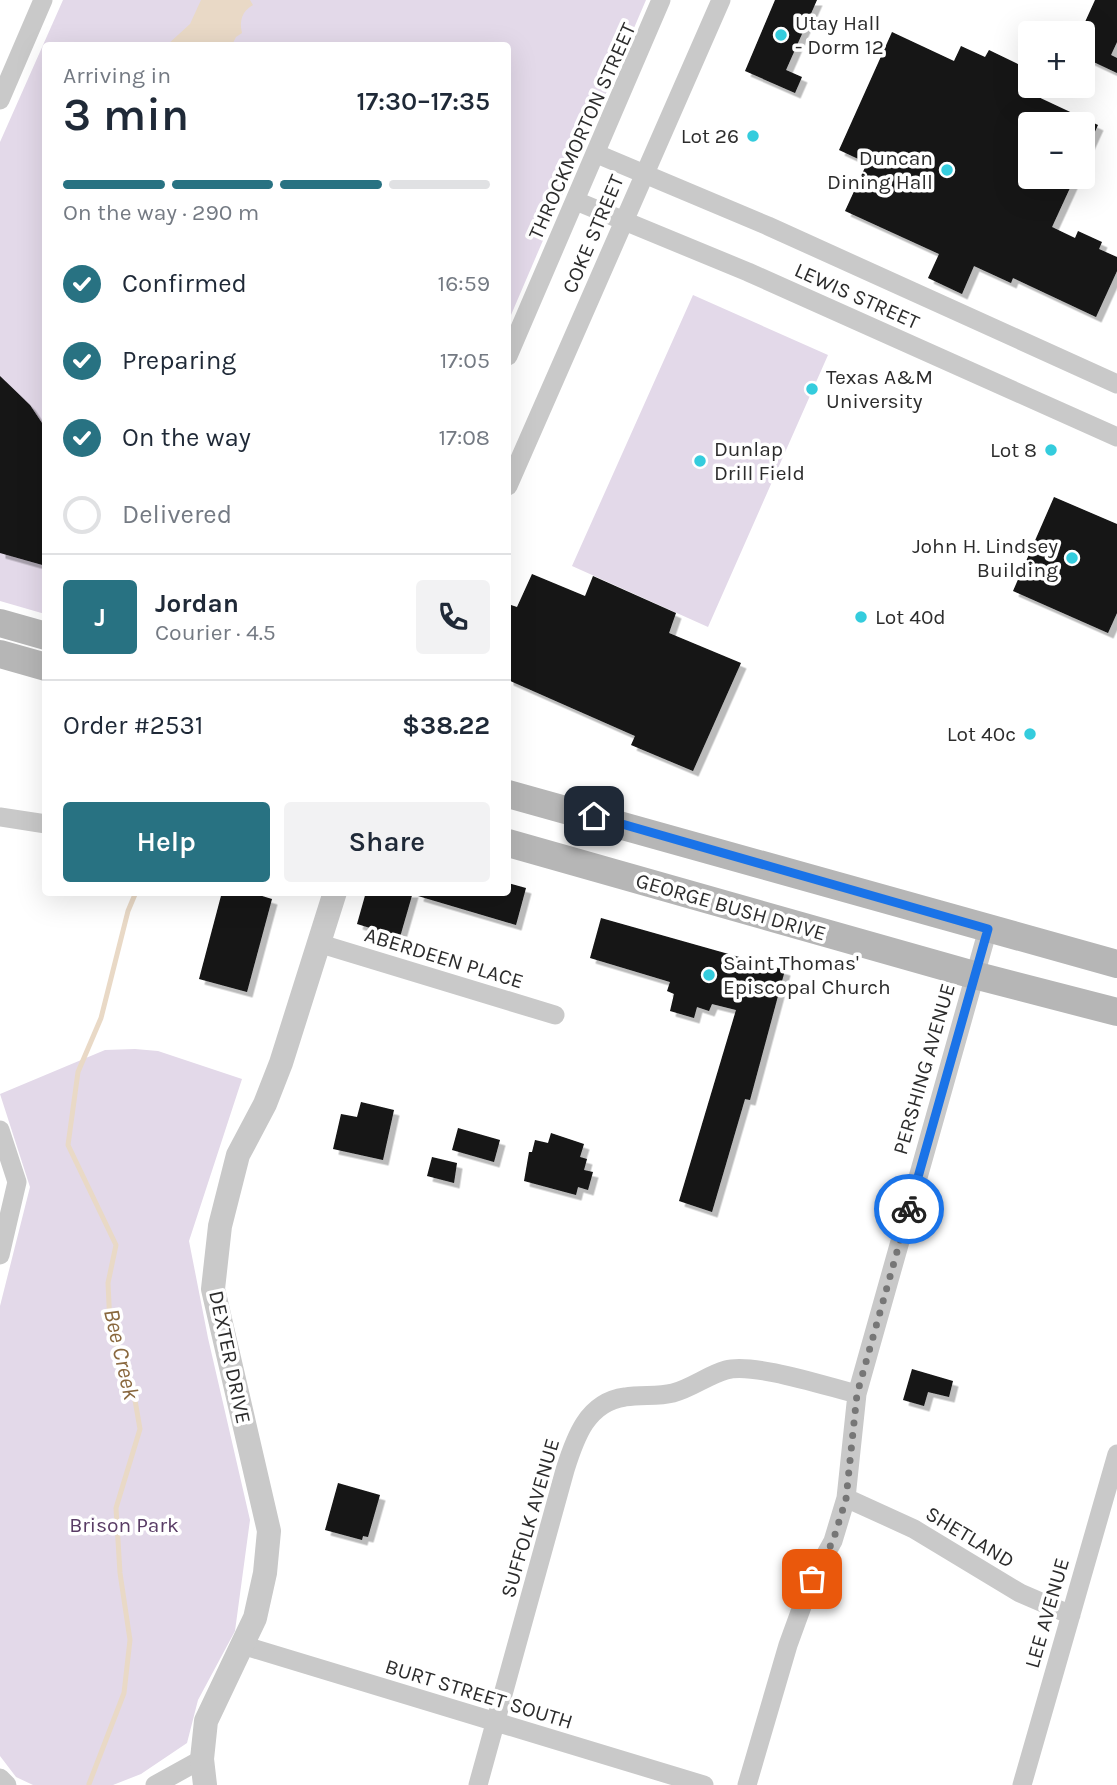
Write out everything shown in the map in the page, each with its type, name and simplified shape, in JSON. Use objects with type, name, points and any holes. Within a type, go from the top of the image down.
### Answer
[{"type":"main road","points":[[0,622],[42,635]]},
{"type":"main road","points":[[0,654],[42,666]]},
{"type":"main road","points":[[511,795],[1117,964]]},
{"type":"main road","name":"GEORGE BUSH DRIVE","points":[[511,844],[974,975],[1117,1012]]},
{"type":"street","points":[[0,100],[43,0]]},
{"type":"street","name":"THROCKMORTON STREET","points":[[511,349],[661,0]]},
{"type":"street","name":"COKE STREET","points":[[514,453],[624,222],[721,0]]},
{"type":"street","name":"LEWIS STREET","points":[[597,154],[768,226],[1117,384]]},
{"type":"street","name":"LEWIS STREET","points":[[576,201],[748,272],[1117,437]]},
{"type":"street","points":[[0,817],[42,823]]},
{"type":"street","name":"DEXTER DRIVE","points":[[205,1785],[202,1759],[206,1721],[255,1618],[265,1573],[269,1531],[213,1289],[220,1226],[238,1155],[269,1093],[321,944],[334,896]]},
{"type":"street","name":"PERSHING AVENUE","points":[[747,1785],[788,1645],[812,1579],[833,1541],[846,1499],[857,1394],[988,929]]},
{"type":"street","name":"ABERDEEN PLACE","points":[[321,944],[555,1015]]},
{"type":"street","points":[[0,1130],[17,1182],[6,1209],[0,1255]]},
{"type":"street","name":"SUFFOLK AVENUE","points":[[478,1785],[575,1438],[592,1412],[608,1401],[689,1388],[727,1369],[749,1368],[857,1394]]},
{"type":"street","name":"LEE AVENUE","points":[[1022,1785],[1117,1454]]},
{"type":"street","name":"SHETLAND","points":[[846,1499],[914,1529],[1011,1588],[1071,1615]]},
{"type":"street","name":"BURT STREET SOUTH","points":[[242,1645],[704,1785]]},
{"type":"street","points":[[155,1785],[202,1759]]},
{"type":"street","points":[[0,1778],[7,1785]]},
{"type":"green space","points":[[63,0],[646,0],[511,315],[511,42],[44,42]]},
{"type":"green space","points":[[42,47],[42,613],[0,601],[0,142]]},
{"type":"green space","name":"Dunlap Drill Field","points":[[693,295],[828,355],[708,627],[572,566]]},
{"type":"green space","name":"Brison Park","points":[[105,1050],[158,1051],[242,1079],[189,1241],[208,1338],[250,1520],[235,1631],[198,1700],[187,1743],[141,1774],[113,1785],[33,1785],[16,1777],[0,1756],[0,1306],[30,1187],[0,1094]]},
{"type":"shaded area","points":[[201,0],[250,0],[253,5],[242,17],[242,33],[234,42],[170,42],[190,24]]},
{"type":"building","name":"Utay Hall - Dorm 12","points":[[775,0],[817,0],[786,70],[802,77],[795,93],[745,71]]},
{"type":"building","points":[[1095,0],[1117,0],[1117,42],[1111,55],[1117,58],[1117,73],[1095,63],[1095,21],[1085,21]]},
{"type":"building","name":"Duncan Dining Hall","points":[[892,32],[954,61],[961,46],[985,57],[989,50],[1018,64],[1018,98],[1040,98],[1070,112],[1018,112],[1018,189],[1069,189],[1052,227],[1075,238],[1078,231],[1102,242],[1099,249],[1117,257],[1117,271],[1096,317],[1013,278],[1011,283],[974,266],[962,294],[928,278],[939,254],[845,211],[867,163],[839,150]]},
{"type":"building","points":[[0,376],[30,405],[42,423],[42,565],[0,553]]},
{"type":"building","name":"John H. Lindsey Building","points":[[1054,497],[1117,524],[1117,613],[1108,633],[1013,591]]},
{"type":"building","points":[[532,574],[585,596],[593,576],[676,613],[669,633],[741,663],[693,771],[631,745],[635,736],[511,681],[511,605],[517,607]]},
{"type":"building","points":[[511,884],[526,888],[516,925],[418,896],[511,896]]},
{"type":"building","points":[[221,896],[262,896],[272,899],[247,992],[199,979]]},
{"type":"building","points":[[365,896],[412,896],[400,937],[357,924]]},
{"type":"building","points":[[601,918],[785,970],[750,1100],[745,1099],[712,1212],[679,1201],[736,1010],[712,1004],[709,1011],[697,1007],[694,1018],[670,1011],[674,994],[667,991],[670,982],[590,958]]},
{"type":"building","points":[[361,1102],[394,1110],[383,1160],[333,1149],[341,1114],[357,1117]]},
{"type":"building","points":[[458,1128],[500,1140],[494,1162],[452,1150]]},
{"type":"building","points":[[551,1133],[584,1144],[580,1157],[587,1159],[584,1170],[593,1172],[588,1190],[578,1187],[576,1195],[524,1181],[529,1152],[532,1152],[535,1140],[548,1143]]},
{"type":"building","points":[[432,1157],[457,1163],[454,1183],[427,1176]]},
{"type":"building","points":[[912,1369],[953,1381],[949,1397],[928,1392],[924,1406],[903,1400]]},
{"type":"building","points":[[338,1483],[380,1495],[368,1537],[363,1536],[362,1540],[325,1530]]},
{"type":"waterway","name":"Bee Creek","points":[[89,1784],[124,1693],[130,1640],[120,1573],[116,1508],[140,1429],[135,1400],[110,1325],[108,1283],[116,1245],[68,1145],[78,1072],[101,1018],[128,911],[134,896]]},
{"type":"way so far","points":[[812,1579],[833,1541],[846,1499],[857,1394],[909,1209]]},
{"type":"place","name":"Utay Hall - Dorm 12","points":[[781,35]]},
{"type":"place","name":"Lot 26","points":[[753,136]]},
{"type":"place","name":"Duncan Dining Hall","points":[[947,170]]},
{"type":"place","name":"Texas A&M University","points":[[812,389]]},
{"type":"place","name":"Lot 8","points":[[1051,450]]},
{"type":"place","name":"Dunlap Drill Field","points":[[700,461]]},
{"type":"place","name":"John H. Lindsey Building","points":[[1072,558]]},
{"type":"place","name":"Lot 40d","points":[[861,617]]},
{"type":"place","name":"Lot 40c","points":[[1030,734]]},
{"type":"place","name":"Saint Thomas' Episcopal Church","points":[[709,975]]},
{"type":"route","points":[[594,816],[988,929],[909,1209]]}]
